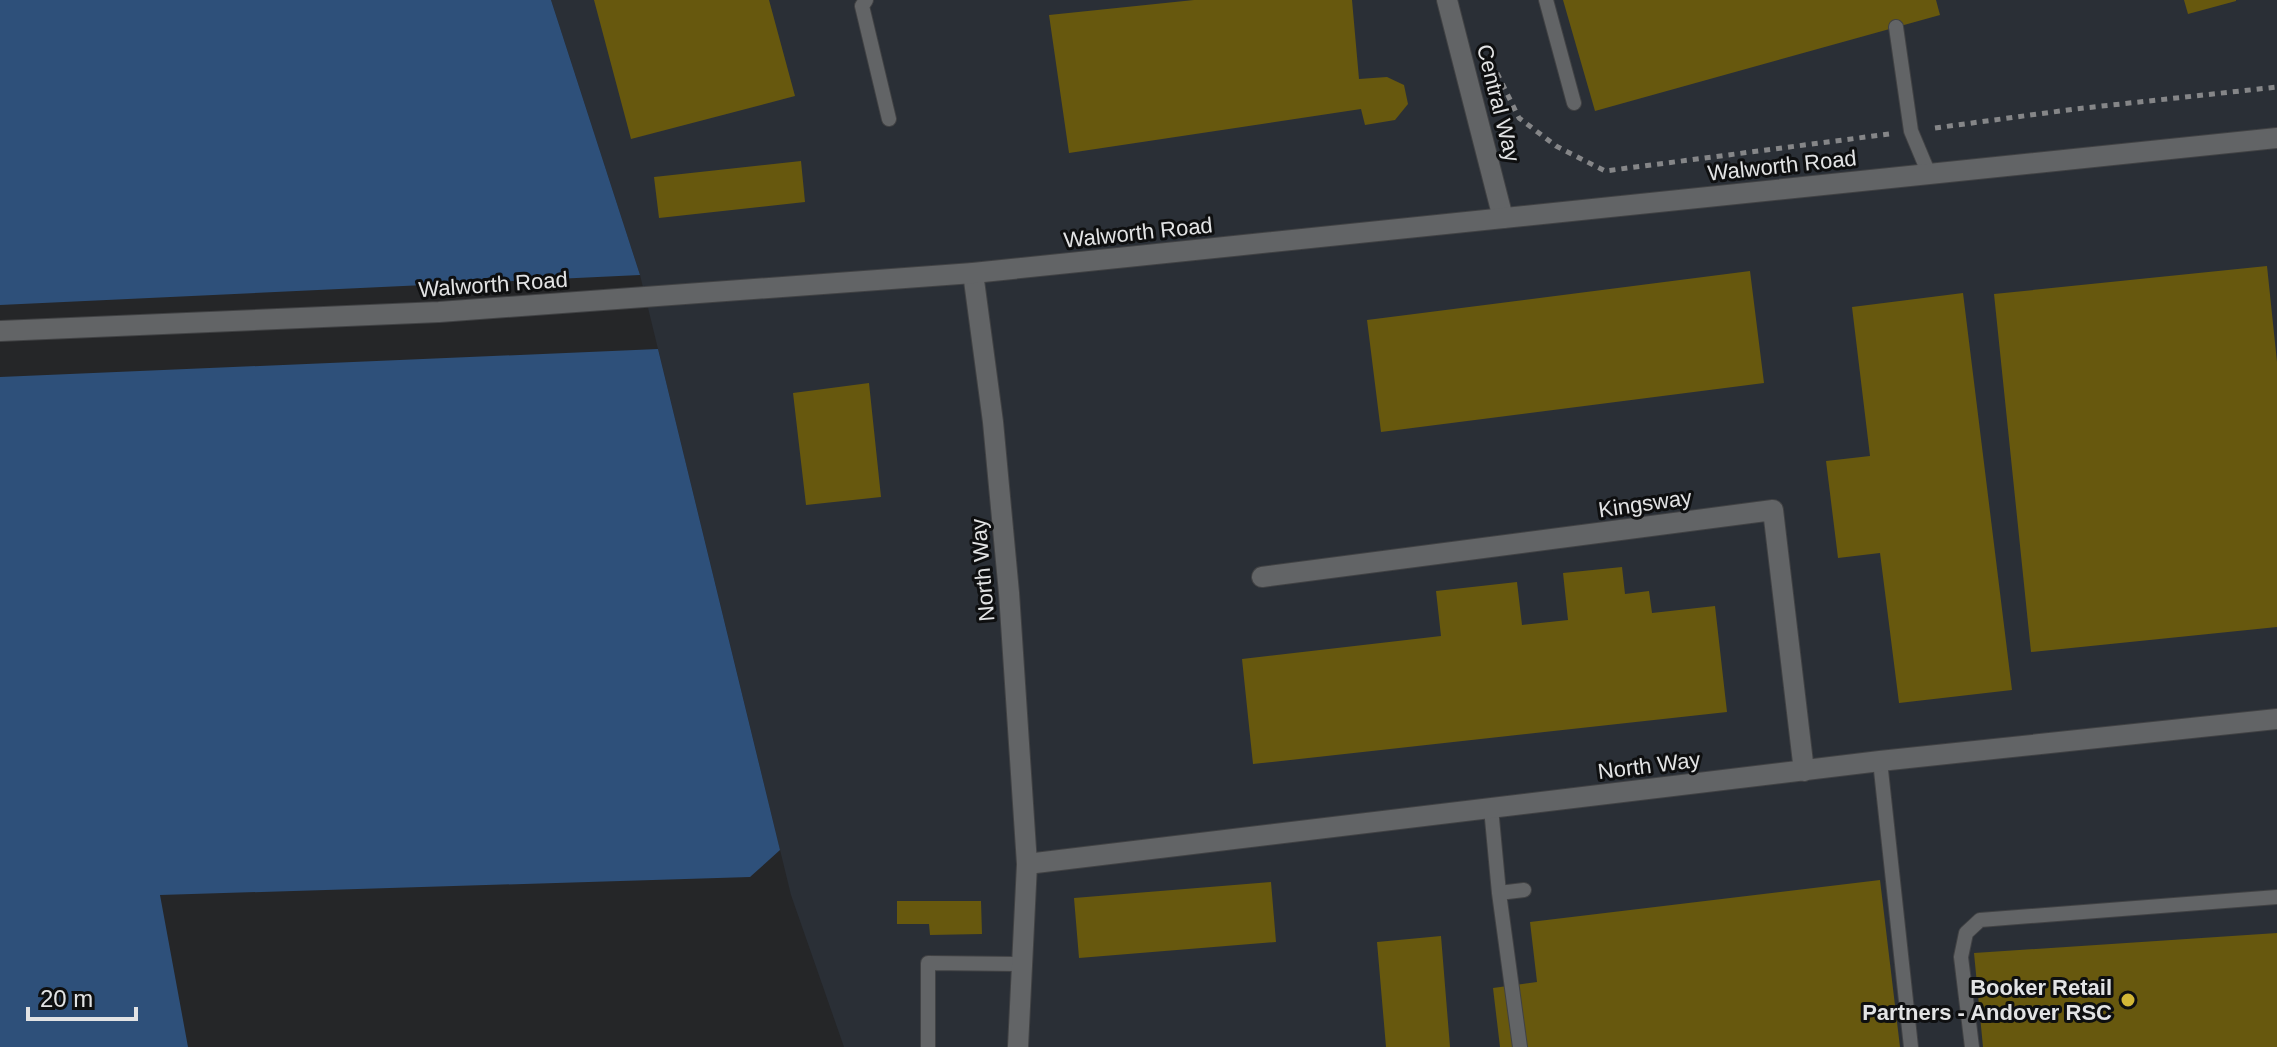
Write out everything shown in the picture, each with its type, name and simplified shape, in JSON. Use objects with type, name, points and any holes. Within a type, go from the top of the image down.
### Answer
[{"type":"street","name":"Central Way","points":[[1447,0],[1503,218]]},
{"type":"street","name":"Walworth Road","points":[[0,331],[439,312],[973,273],[2277,138]]},
{"type":"street","name":"North Way","points":[[973,273],[993,422],[1009,593],[1027,864],[1018,1047]]},
{"type":"street","name":"Kingsway","points":[[1262,577],[1773,510],[1804,771]]},
{"type":"street","name":"North Way","points":[[1027,864],[1880,761],[2277,719]]},
{"type":"lane","points":[[866,0],[862,6],[889,119]]},
{"type":"lane","points":[[1546,0],[1574,103]]},
{"type":"lane","points":[[1896,27],[1911,131],[1929,174]]},
{"type":"lane","points":[[1880,761],[1911,1047]]},
{"type":"lane","points":[[1491,808],[1520,1047]]},
{"type":"lane","points":[[1499,893],[1524,890]]},
{"type":"lane","points":[[1972,1047],[1961,957],[1966,933],[1980,920],[2277,897]]},
{"type":"lane","points":[[928,1047],[928,963],[1022,964]]},
{"type":"path","points":[[1495,69],[1519,118],[1556,146],[1605,171],[2075,109],[2277,87]]},
{"type":"shaded area","points":[[0,0],[551,0],[640,275],[0,305]]},
{"type":"shaded area","points":[[551,0],[2277,0],[2277,1047],[844,1047],[791,895],[640,275]]},
{"type":"shaded area","points":[[658,349],[780,850],[750,877],[160,895],[188,1047],[0,1047],[0,377]]},
{"type":"building","points":[[594,0],[769,0],[795,96],[631,139]]},
{"type":"building","points":[[1194,0],[1352,0],[1359,79],[1387,77],[1404,85],[1408,104],[1395,120],[1365,125],[1361,109],[1069,153],[1049,15]]},
{"type":"building","points":[[1563,0],[1936,0],[1940,15],[1595,111]]},
{"type":"building","points":[[2184,0],[2236,0],[2236,1],[2188,14]]},
{"type":"building","points":[[801,161],[805,202],[659,218],[654,177]]},
{"type":"building","points":[[2267,266],[2277,362],[2277,627],[2031,652],[1994,294]]},
{"type":"building","points":[[1750,271],[1764,383],[1381,432],[1367,320]]},
{"type":"building","points":[[1963,293],[2012,690],[1899,703],[1880,553],[1838,558],[1826,461],[1870,456],[1852,307]]},
{"type":"building","points":[[869,383],[881,497],[806,505],[793,393]]},
{"type":"building","points":[[1622,567],[1625,594],[1649,591],[1652,613],[1715,606],[1727,712],[1253,764],[1242,659],[1441,636],[1436,591],[1517,582],[1522,625],[1568,620],[1563,573]]},
{"type":"building","points":[[1880,880],[1900,1047],[1500,1047],[1493,988],[1537,982],[1530,922]]},
{"type":"building","points":[[1271,882],[1276,942],[1079,958],[1074,898]]},
{"type":"building","points":[[897,901],[981,901],[982,934],[930,935],[929,924],[897,924]]},
{"type":"building","name":"Booker Retail Partners - Andover RSC","points":[[2277,933],[2277,1047],[1983,1047],[1974,953]]},
{"type":"building","points":[[1441,936],[1450,1047],[1386,1047],[1377,942]]},
{"type":"place","name":"Booker Retail Partners - Andover RSC","points":[[2128,1000]]}]
